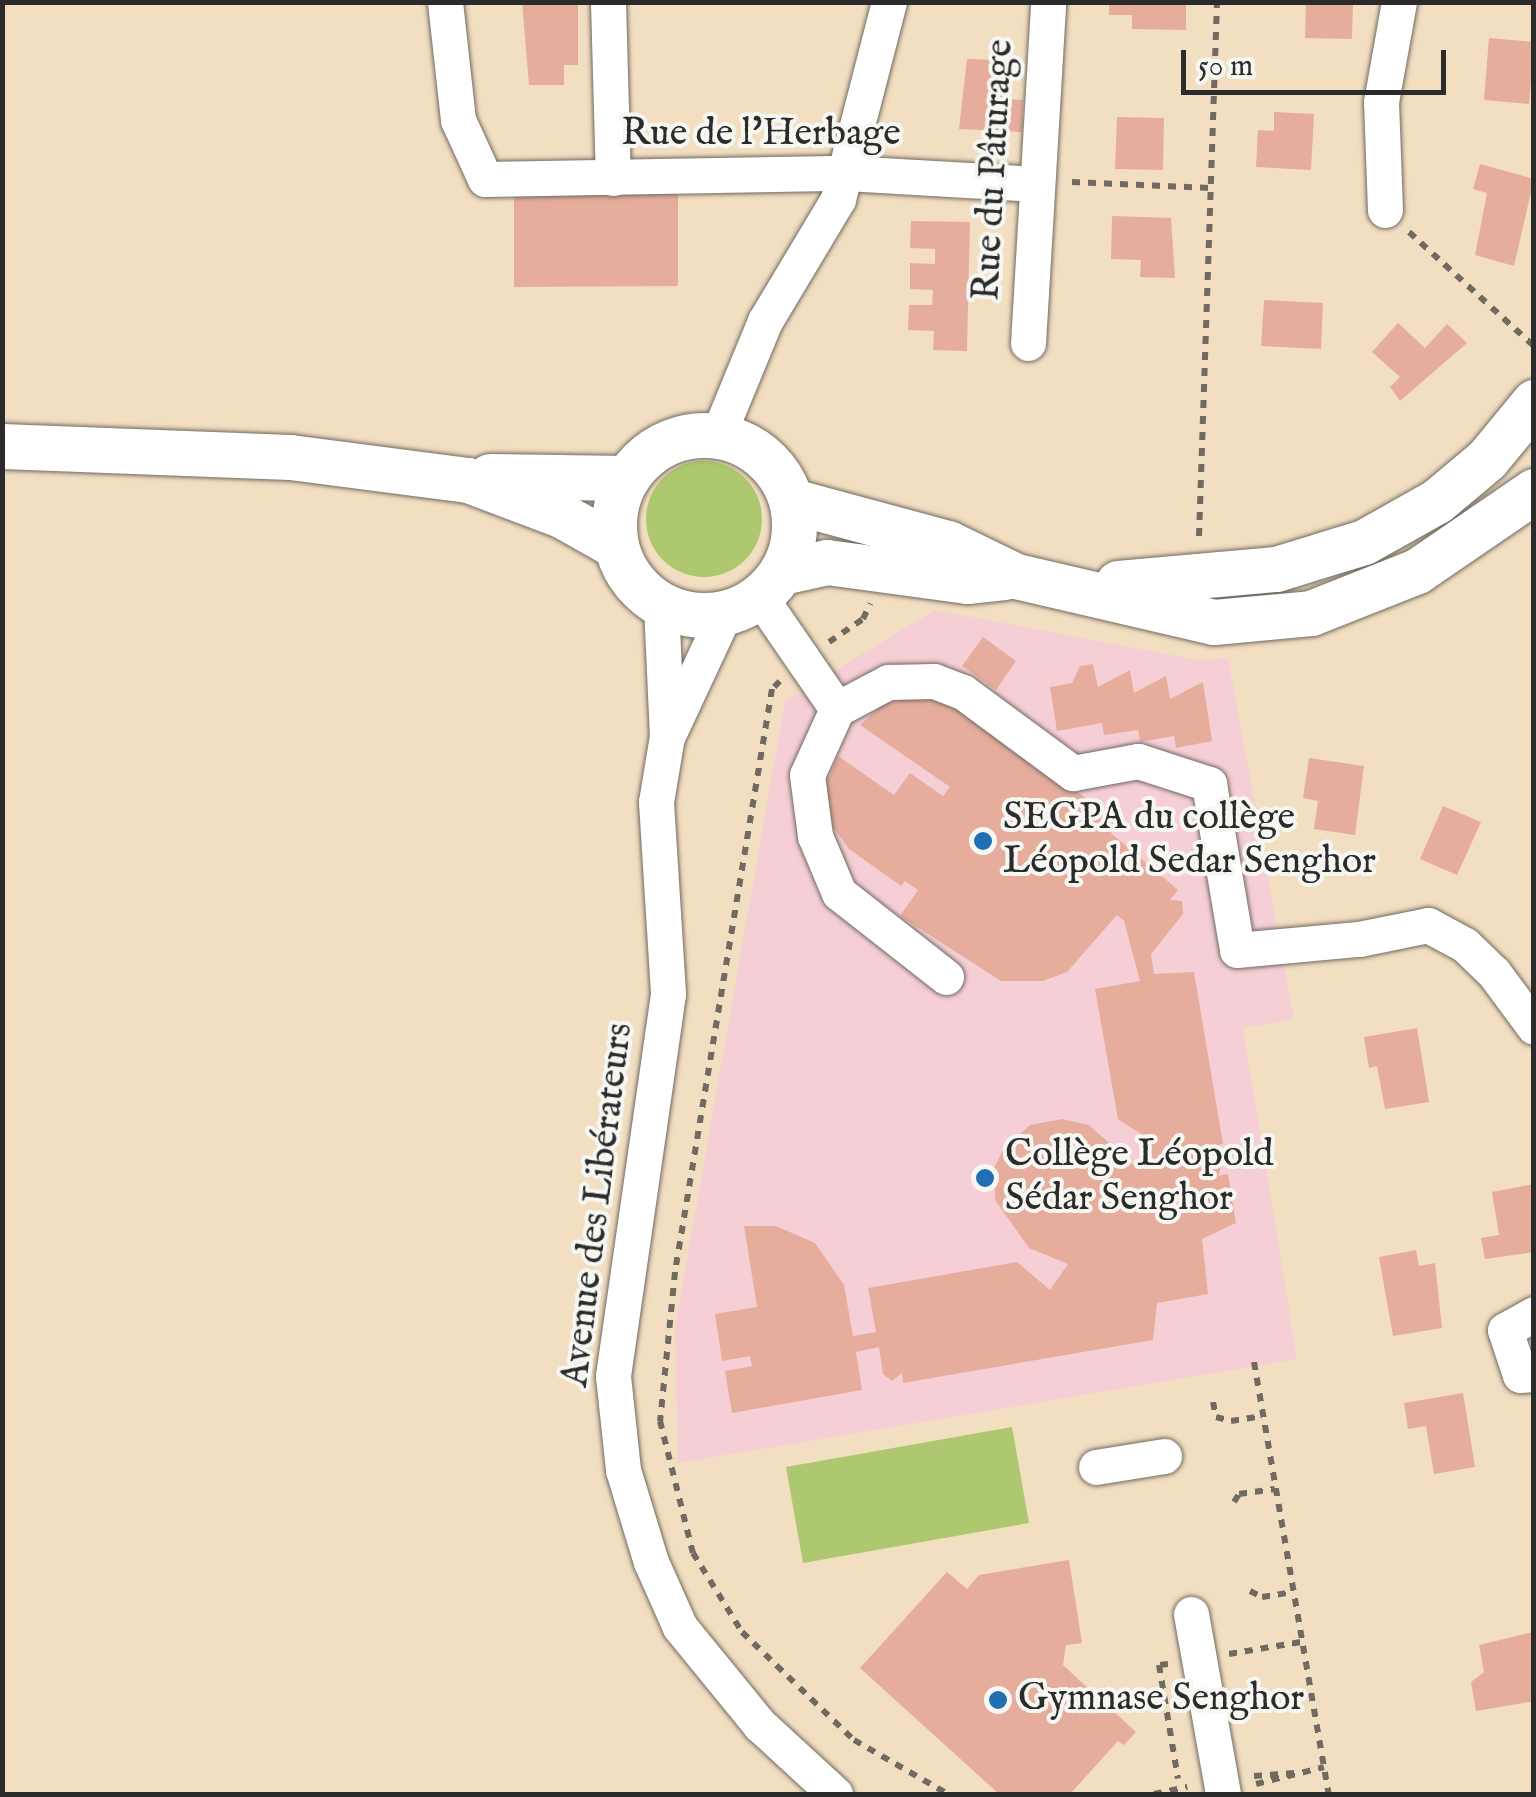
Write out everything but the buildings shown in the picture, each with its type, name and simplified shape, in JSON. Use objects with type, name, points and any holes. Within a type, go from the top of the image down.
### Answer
[{"type":"main road","points":[[1071,585],[1198,579],[1276,569],[1364,542],[1437,500],[1487,459],[1534,402]]},
{"type":"main road","points":[[756,594],[792,549],[792,501],[765,457],[718,435],[666,443],[627,478],[617,500],[616,546],[641,590],[661,605],[704,616],[756,594],[827,562],[967,581],[1016,576],[1071,585],[1214,622],[1311,612],[1417,571],[1534,491]]},
{"type":"main road","points":[[2,446],[290,458],[468,480],[561,515],[616,546]]},
{"type":"main road","points":[[468,480],[498,474],[627,478]]},
{"type":"main road","points":[[792,501],[948,543],[1016,576]]},
{"type":"street","name":"Rue de l'Herbage","points":[[445,2],[458,120],[485,179],[846,172],[1037,182]]},
{"type":"street","points":[[608,2],[612,178]]},
{"type":"street","points":[[718,435],[764,321],[838,198],[889,2]]},
{"type":"street","name":"Rue du Pâturage","points":[[1028,343],[1048,2]]},
{"type":"street","points":[[1385,210],[1381,102],[1398,2]]},
{"type":"street","points":[[1487,459],[1534,443]]},
{"type":"street","points":[[756,594],[838,709]]},
{"type":"street","name":"Avenue des Libérateurs","points":[[667,736],[756,594]]},
{"type":"street","name":"Avenue des Libérateurs","points":[[661,605],[667,736],[656,802],[668,994],[612,1376],[623,1470],[650,1562],[680,1627],[760,1725],[836,1794]]},
{"type":"street","points":[[946,977],[839,893],[815,836],[806,775],[838,709],[888,682],[934,681],[963,692],[1074,773],[1138,761],[1209,784],[1237,950],[1359,940],[1428,925],[1475,955],[1534,1028]]},
{"type":"street","points":[[1534,1314],[1505,1330],[1520,1375],[1534,1374]]},
{"type":"street","points":[[1096,1467],[1164,1456]]},
{"type":"street","points":[[1190,1614],[1221,1787]]},
{"type":"path","points":[[1198,579],[1216,2]]},
{"type":"path","points":[[1037,182],[1210,188]]},
{"type":"path","points":[[1385,210],[1534,346]]},
{"type":"path","points":[[871,592],[863,619],[801,661],[772,689],[675,1272],[660,1421],[693,1553],[742,1632],[854,1740],[948,1794]]},
{"type":"path","points":[[1254,1362],[1330,1794]]},
{"type":"path","points":[[1213,1402],[1216,1417],[1230,1421],[1263,1416]]},
{"type":"path","points":[[1234,1502],[1240,1494],[1275,1489]]},
{"type":"path","points":[[1250,1591],[1262,1597],[1293,1592]]},
{"type":"path","points":[[1213,1656],[1301,1642]]},
{"type":"path","points":[[1154,1794],[1221,1787],[1324,1767]]},
{"type":"shaded area","name":"Collège Léopold Sédar Senghor","points":[[935,610],[1203,661],[1228,658],[1294,1019],[1243,1028],[1297,1359],[678,1463],[675,1328],[785,701]]},
{"type":"green space","points":[[704,461],[726,465],[745,478],[758,497],[762,519],[758,541],[745,560],[726,573],[704,577],[682,573],[663,560],[650,541],[646,519],[650,497],[663,478],[682,465]]},
{"type":"green space","points":[[1012,1427],[1029,1523],[803,1563],[786,1467]]},
{"type":"place","name":"SEGPA du collège Léopold Sedar Senghor","points":[[983,841]]},
{"type":"place","name":"Collège Léopold Sédar Senghor","points":[[985,1178]]},
{"type":"place","name":"Gymnase Senghor","points":[[998,1700]]}]
